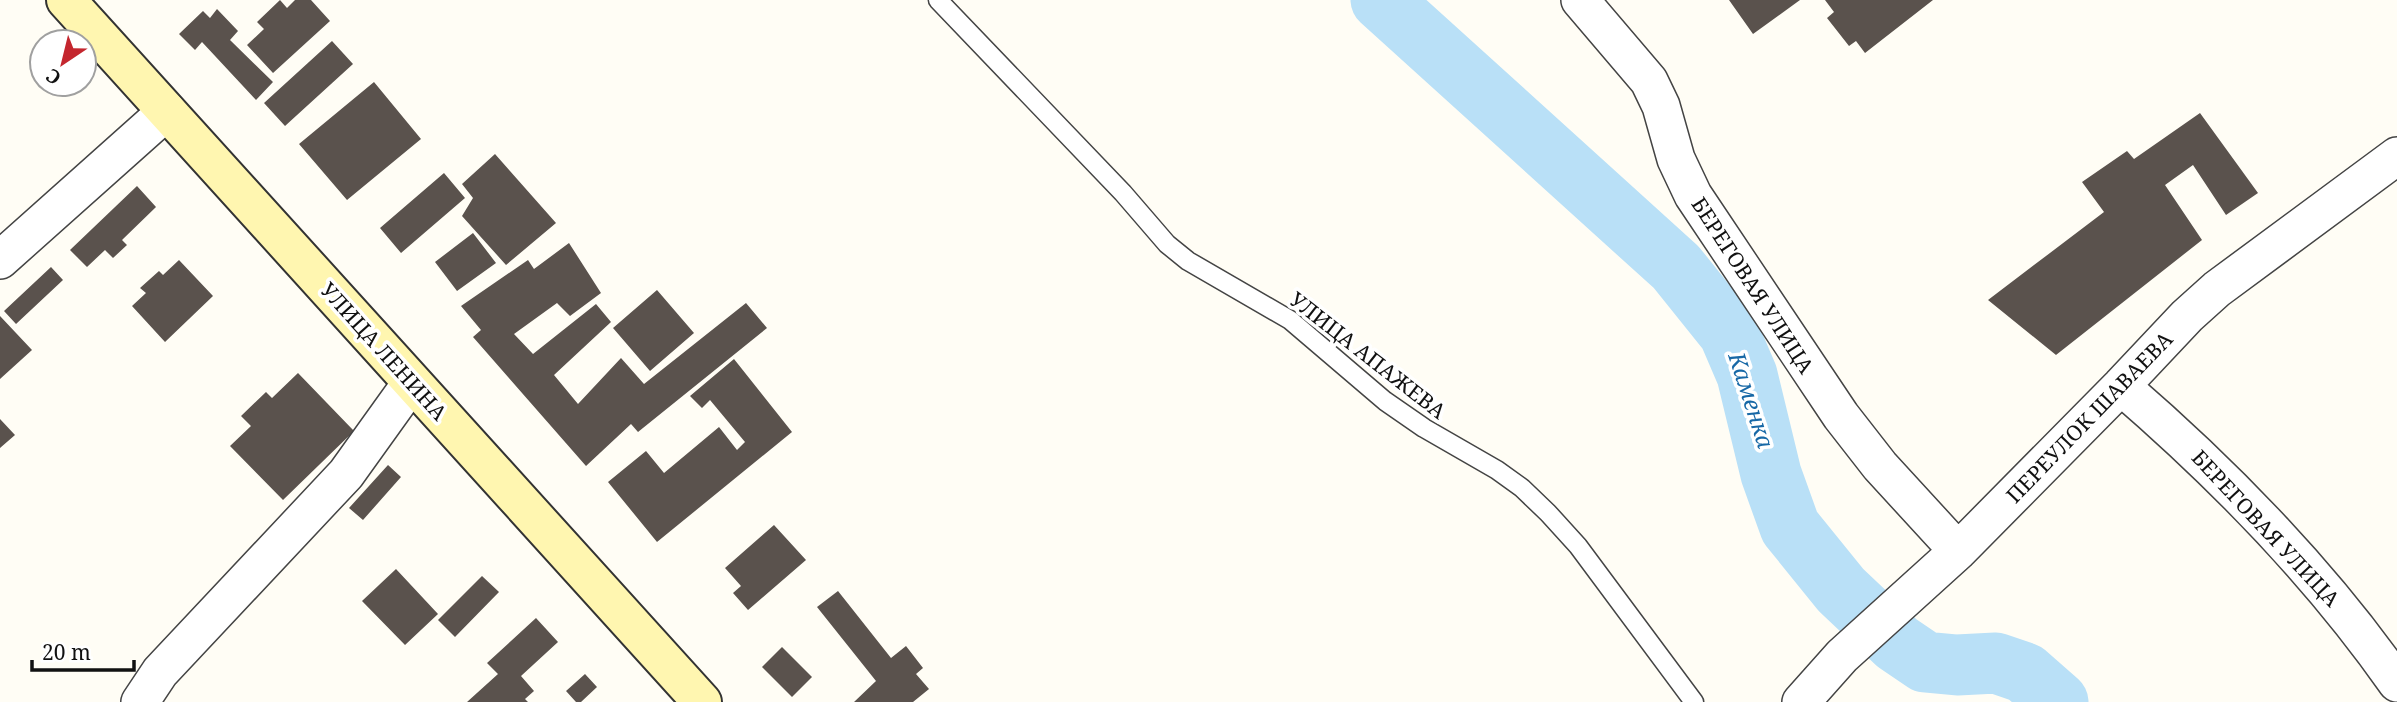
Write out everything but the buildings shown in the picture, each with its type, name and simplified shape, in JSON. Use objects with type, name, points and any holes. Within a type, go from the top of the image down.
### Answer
[{"type":"street","name":"УЛИЦА ЛЕНИНА","points":[[66,0],[702,702]]},
{"type":"street","name":"БЕРЕГОВАЯ УЛИЦА","points":[[1580,0],[1648,81],[1664,115],[1676,159],[1693,195],[1818,383],[1880,466],[1958,551]]},
{"type":"street","points":[[0,260],[167,111]]},
{"type":"street","name":"ПЕРЕУЛОК ШАВАЕВА","points":[[1801,702],[1826,672],[1958,551],[2187,316],[2217,289],[2397,156]]},
{"type":"street","points":[[140,702],[160,672],[346,474],[412,382]]},
{"type":"street","name":"БЕРЕГОВАЯ УЛИЦА","points":[[2121,386],[2171,429],[2269,528],[2341,606],[2397,683]]},
{"type":"lane","name":"УЛИЦА АПАЖЕВА","points":[[938,0],[1123,193],[1167,244],[1188,261],[1290,320],[1385,401],[1424,428],[1497,470],[1531,496],[1578,547],[1695,702]]},
{"type":"waterway","name":"Каменка","points":[[1381,0],[1676,267],[1729,333],[1747,375],[1771,474],[1790,527],[1841,590],[1897,643],[1925,662],[1957,665],[1996,663],[2025,673],[2058,702]]}]
